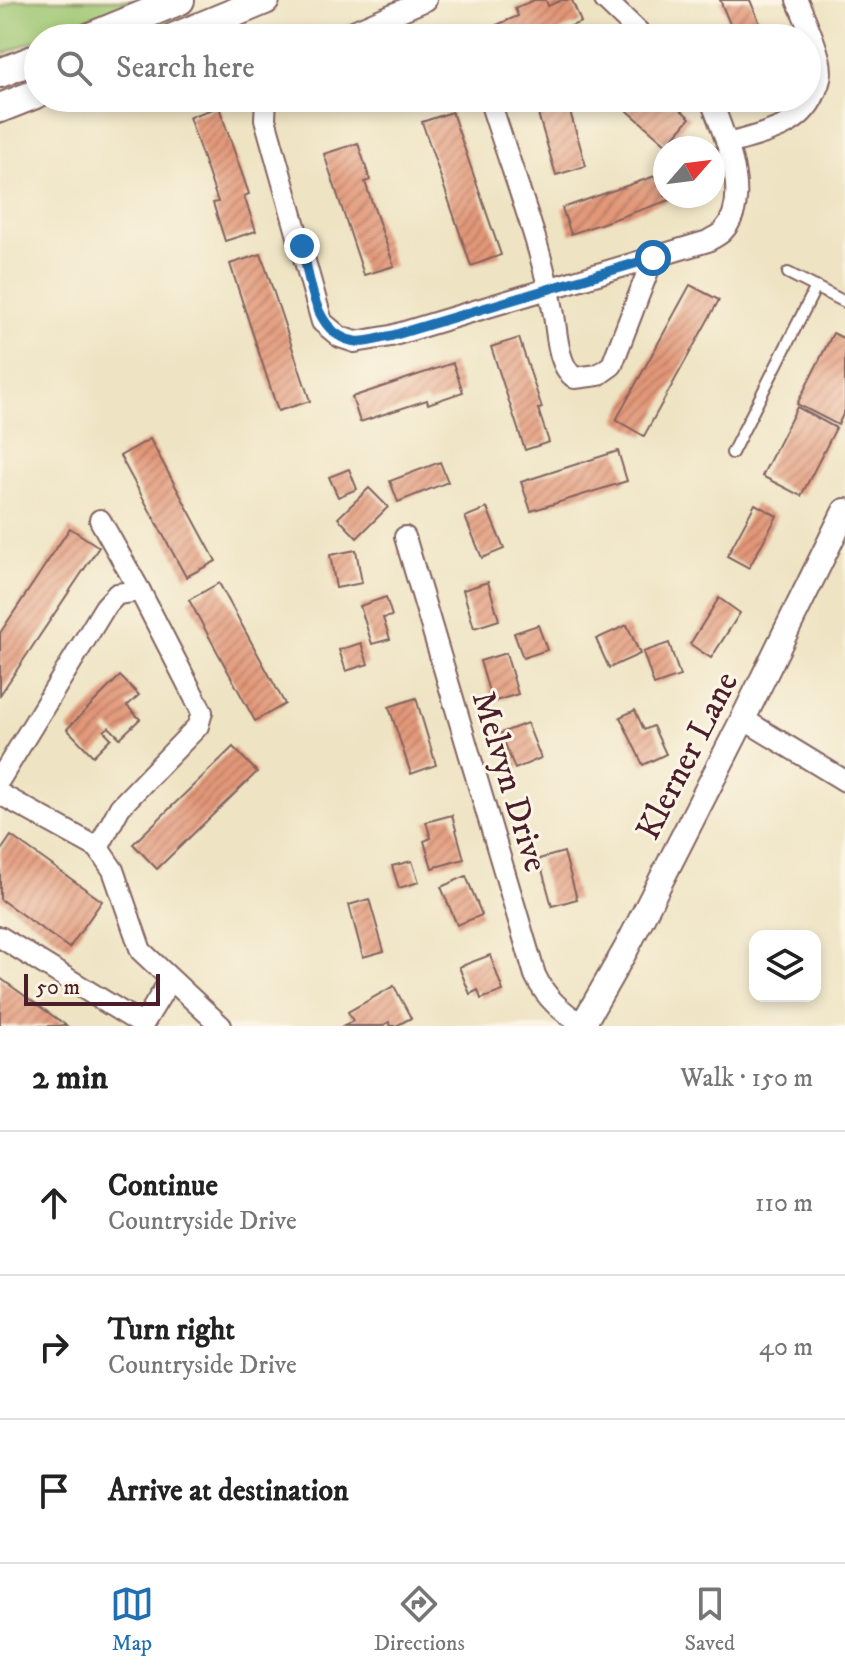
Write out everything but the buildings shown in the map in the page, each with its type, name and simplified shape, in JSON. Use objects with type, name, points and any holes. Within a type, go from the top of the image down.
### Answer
[{"type":"main road","points":[[122,24],[180,0]]},
{"type":"main road","points":[[207,24],[265,0]]},
{"type":"main road","points":[[0,73],[24,64]]},
{"type":"main road","points":[[0,108],[24,99]]},
{"type":"street","points":[[370,24],[426,0]]},
{"type":"street","points":[[605,0],[630,24]]},
{"type":"street","points":[[797,0],[806,24]]},
{"type":"street","points":[[265,112],[322,322],[340,337],[355,342],[391,336],[653,258],[708,241],[723,232],[736,202],[728,144],[715,112]]},
{"type":"street","points":[[493,112],[549,289],[559,345],[568,373],[575,378],[598,375],[612,365],[653,258]]},
{"type":"street","points":[[728,144],[783,128],[803,112]]},
{"type":"street","name":"Klerner Lane","points":[[582,1026],[626,949],[845,511]]},
{"type":"street","points":[[98,848],[120,807],[198,726],[202,712],[100,520]]},
{"type":"street","name":"Melvyn Drive","points":[[405,537],[535,975],[554,1005],[582,1026]]},
{"type":"street","points":[[0,779],[105,607],[117,594],[140,591]]},
{"type":"street","points":[[743,719],[845,781]]},
{"type":"street","points":[[0,794],[98,848],[113,870],[141,951],[221,1026]]},
{"type":"street","points":[[0,937],[143,1025],[170,980]]},
{"type":"lane","points":[[788,273],[845,302]]},
{"type":"lane","points":[[732,453],[816,287]]},
{"type":"green space","points":[[15,0],[133,0],[75,24],[24,24],[24,45],[0,55],[0,8]]},
{"type":"route","points":[[302,246],[322,322],[340,337],[355,342],[391,336],[653,258]]}]
